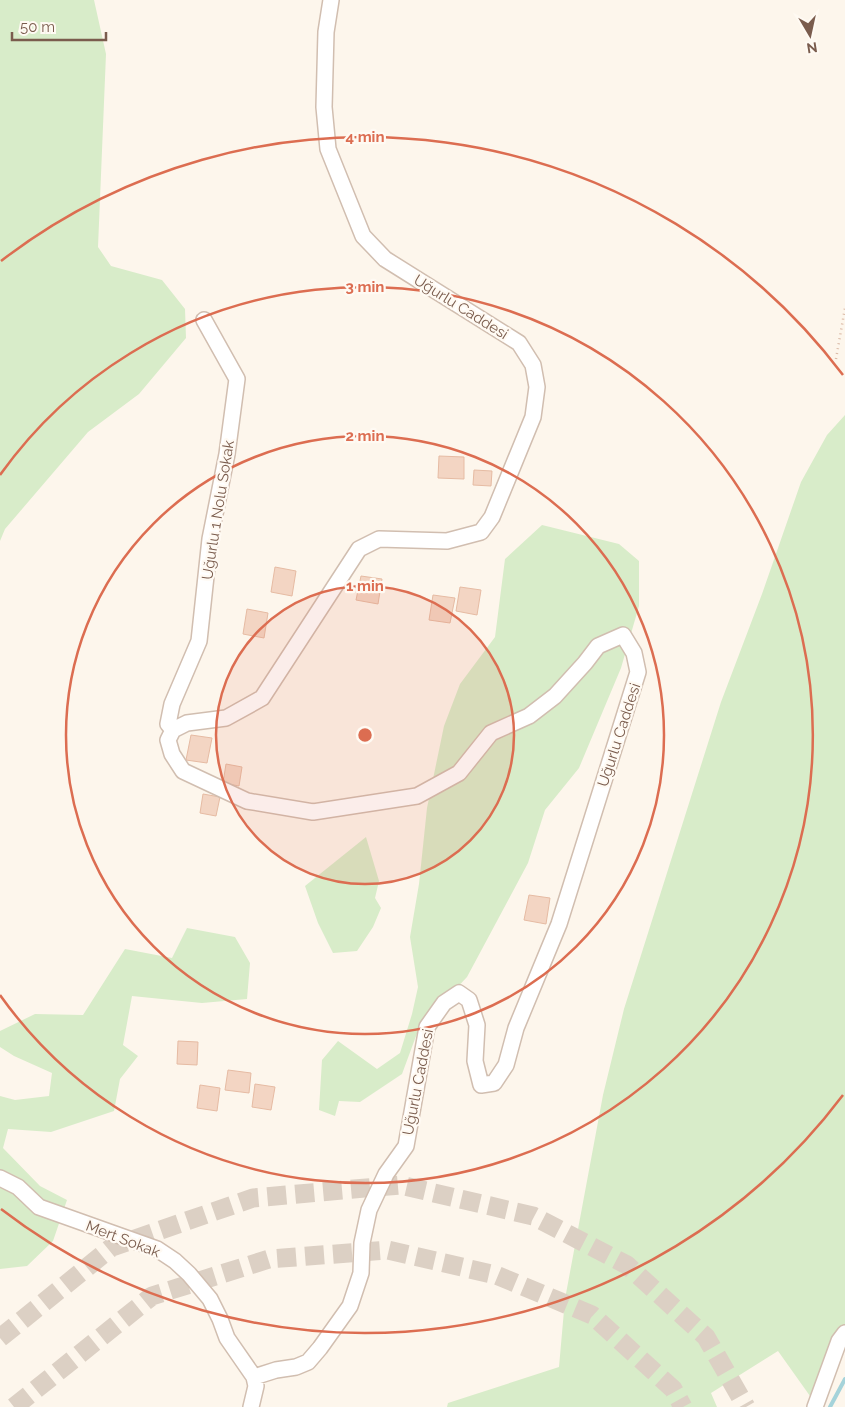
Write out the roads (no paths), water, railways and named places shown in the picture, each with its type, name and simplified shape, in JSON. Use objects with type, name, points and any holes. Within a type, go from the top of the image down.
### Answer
[{"type":"street","name":"Uğurlu Caddesi","points":[[254,1377],[276,1370],[296,1368],[308,1362],[350,1306],[361,1273],[362,1243],[368,1210],[386,1174],[406,1146],[427,1026],[444,1003],[459,993],[469,1000],[477,1025],[475,1061],[481,1085],[494,1084],[506,1065],[516,1028],[559,924],[638,672],[634,653],[623,635],[598,646],[555,696],[529,716],[490,733],[459,773],[417,796],[313,812],[247,801],[183,771],[172,754],[168,740],[173,730],[187,723],[226,718],[262,698],[359,549],[379,539],[447,541],[481,532],[492,517],[533,417],[537,387],[533,365],[519,343],[385,260],[363,236],[328,149],[324,107],[326,32],[331,0]]},
{"type":"street","name":"Uğurlu 1 Nolu Sokak","points":[[173,730],[168,724],[172,704],[199,641],[210,539],[227,454],[237,379],[204,320]]},
{"type":"street","name":"Mert Sokak","points":[[0,1178],[18,1187],[39,1207],[156,1249],[175,1261],[210,1299],[220,1318],[227,1338],[254,1377]]},
{"type":"street","points":[[815,1407],[839,1341],[845,1333]]},
{"type":"street","points":[[251,1407],[256,1386],[254,1377]]},
{"type":"waterway","points":[[830,1407],[845,1379]]},
{"type":"tunnel","points":[[0,1338],[112,1247],[253,1198],[400,1185],[533,1216],[627,1265],[706,1337],[746,1407]]},
{"type":"tunnel","points":[[14,1407],[152,1296],[269,1259],[388,1250],[496,1275],[592,1315],[673,1389],[683,1407]]}]
